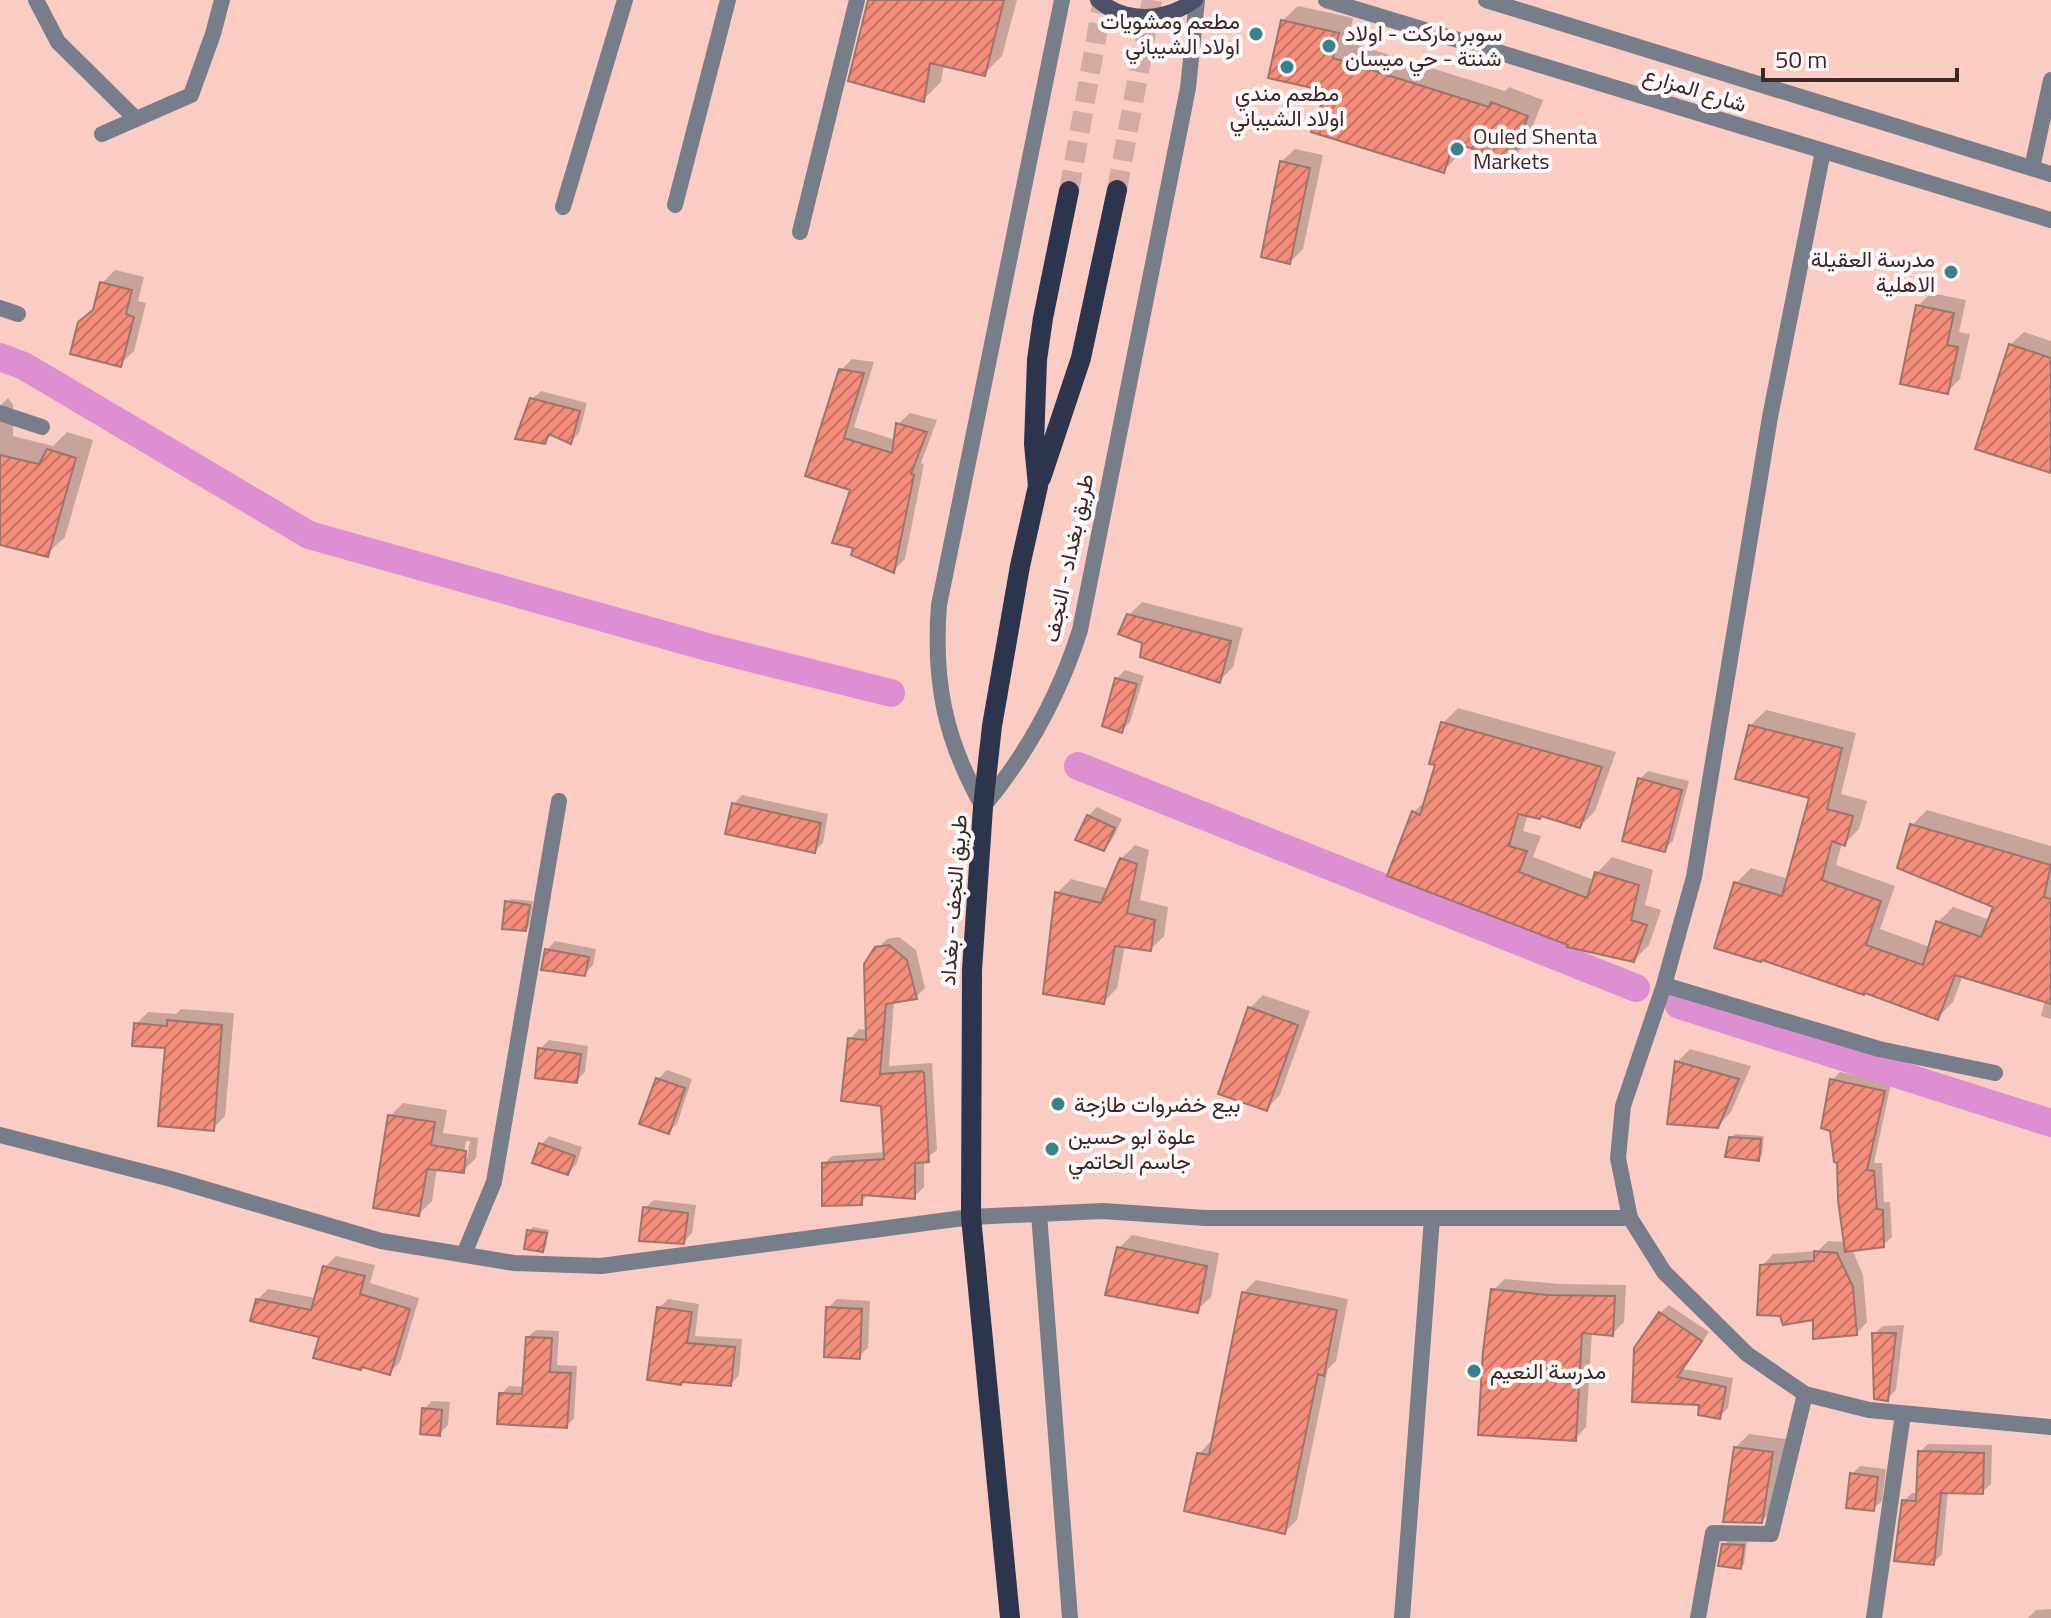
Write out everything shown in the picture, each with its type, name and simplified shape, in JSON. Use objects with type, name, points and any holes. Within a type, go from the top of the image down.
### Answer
[{"type":"main road","points":[[1098,0],[1119,13],[1152,17],[1168,14],[1196,0]]},
{"type":"main road","name":"طريق بغداد - النجف","points":[[1038,486],[1081,358],[1117,190]]},
{"type":"main road","name":"طريق النجف - بغداد","points":[[1010,1618],[971,1217],[971,984],[983,807],[1005,646],[1038,486],[1034,444],[1037,360],[1069,191]]},
{"type":"street","points":[[36,0],[58,42],[136,119]]},
{"type":"street","points":[[102,134],[191,95],[222,0]]},
{"type":"street","points":[[563,207],[625,0]]},
{"type":"street","points":[[675,205],[728,0]]},
{"type":"street","points":[[800,232],[857,0]]},
{"type":"street","points":[[983,807],[966,777],[943,710],[938,675],[939,605],[1062,0]]},
{"type":"street","name":"طريق بغداد - النجف","points":[[983,807],[1024,754],[1042,724],[1070,662],[1080,630],[1188,88],[1196,0]]},
{"type":"street","name":"شارع المزارع","points":[[1326,0],[2051,220]]},
{"type":"street","name":"شارع المزارع","points":[[1486,0],[2051,174]]},
{"type":"street","points":[[2032,168],[2051,80]]},
{"type":"street","points":[[1823,151],[1770,417],[1694,877],[1664,985],[1623,1106],[1618,1158],[1630,1218],[1664,1272],[1747,1354],[1805,1394],[1869,1410],[2051,1427]]},
{"type":"street","points":[[0,308],[18,314]]},
{"type":"street","points":[[0,413],[42,427]]},
{"type":"street","points":[[464,1254],[494,1182],[559,801]]},
{"type":"street","points":[[1664,985],[1879,1049],[1995,1073]]},
{"type":"street","points":[[0,1135],[171,1179],[381,1241],[514,1263],[601,1266],[971,1217],[1103,1211],[1205,1218],[1630,1218]]},
{"type":"street","points":[[1039,1214],[1070,1618]]},
{"type":"street","points":[[1402,1618],[1432,1218]]},
{"type":"street","points":[[1698,1618],[1713,1533],[1771,1534],[1805,1394]]},
{"type":"street","points":[[1874,1618],[1903,1414]]},
{"type":"building","points":[[868,0],[1004,0],[985,76],[930,63],[924,102],[848,81]]},
{"type":"building","points":[[1281,20],[1339,33],[1333,58],[1489,107],[1491,102],[1528,116],[1510,163],[1454,142],[1444,173],[1311,132],[1326,91],[1268,78]]},
{"type":"building","points":[[1280,161],[1310,168],[1290,264],[1261,257]]},
{"type":"building","points":[[100,282],[132,290],[126,314],[134,317],[121,367],[70,354],[78,322],[93,310]]},
{"type":"building","points":[[1916,305],[1954,313],[1947,345],[1958,347],[1948,394],[1900,384]]},
{"type":"building","points":[[2009,344],[2051,358],[2051,473],[1975,449]]},
{"type":"building","points":[[839,369],[864,373],[844,438],[892,453],[896,423],[927,432],[911,474],[914,475],[894,573],[851,555],[853,548],[832,543],[850,490],[805,476]]},
{"type":"building","points":[[530,398],[580,411],[571,444],[549,434],[545,444],[515,439]]},
{"type":"building","points":[[47,449],[76,458],[48,557],[0,545],[0,455],[39,464]]},
{"type":"building","points":[[1127,614],[1231,641],[1220,683],[1140,657],[1142,643],[1118,634]]},
{"type":"building","points":[[1115,678],[1137,684],[1122,733],[1102,726]]},
{"type":"building","points":[[1441,722],[1602,767],[1580,828],[1541,816],[1540,819],[1518,814],[1509,846],[1527,851],[1519,872],[1587,898],[1595,872],[1639,885],[1631,920],[1647,925],[1634,962],[1567,947],[1387,876],[1412,811],[1420,815],[1435,765],[1429,764]]},
{"type":"building","points":[[1749,725],[1842,748],[1827,809],[1853,816],[1845,846],[1832,841],[1822,880],[1881,901],[1866,945],[1923,965],[1936,921],[1981,937],[1993,907],[1897,868],[1910,824],[2051,865],[2044,897],[2051,899],[2051,1004],[1955,975],[1938,1020],[1865,993],[1714,948],[1734,882],[1782,896],[1809,798],[1735,779]]},
{"type":"building","points":[[1638,778],[1682,790],[1665,852],[1622,841]]},
{"type":"building","points":[[732,803],[821,823],[815,853],[725,834]]},
{"type":"building","points":[[1087,815],[1115,828],[1104,851],[1075,840]]},
{"type":"building","points":[[1120,858],[1137,864],[1127,913],[1155,920],[1151,951],[1115,946],[1104,1004],[1043,994],[1055,892],[1101,903]]},
{"type":"building","points":[[505,901],[530,905],[526,931],[502,929]]},
{"type":"building","points":[[889,945],[907,960],[917,999],[886,1004],[880,1074],[924,1073],[929,1162],[915,1163],[915,1199],[862,1195],[862,1205],[822,1206],[822,1163],[884,1159],[881,1106],[841,1101],[848,1038],[866,1040],[864,964],[875,947]]},
{"type":"building","points":[[545,949],[589,957],[585,976],[541,970]]},
{"type":"building","points":[[1248,1007],[1298,1025],[1267,1111],[1218,1094]]},
{"type":"building","points":[[167,1020],[222,1025],[214,1131],[158,1126],[165,1048],[132,1046],[134,1023],[167,1026]]},
{"type":"building","points":[[538,1048],[581,1054],[577,1083],[535,1078]]},
{"type":"building","points":[[1675,1061],[1739,1079],[1718,1128],[1667,1124]]},
{"type":"building","points":[[656,1078],[685,1088],[669,1134],[639,1124]]},
{"type":"building","points":[[1830,1079],[1885,1091],[1867,1170],[1874,1171],[1877,1209],[1883,1210],[1884,1247],[1845,1252],[1837,1163],[1834,1162],[1830,1131],[1821,1128]]},
{"type":"building","points":[[388,1115],[435,1122],[431,1145],[466,1151],[464,1173],[427,1169],[419,1216],[373,1208]]},
{"type":"building","points":[[1729,1137],[1761,1139],[1759,1161],[1725,1157]]},
{"type":"building","points":[[539,1143],[575,1156],[568,1175],[532,1163]]},
{"type":"building","points":[[643,1207],[688,1213],[684,1244],[639,1241]]},
{"type":"building","points":[[527,1230],[547,1233],[543,1252],[524,1249]]},
{"type":"building","points":[[1117,1247],[1207,1266],[1198,1313],[1105,1295]]},
{"type":"building","points":[[1814,1251],[1837,1253],[1853,1287],[1857,1335],[1813,1339],[1813,1320],[1783,1325],[1780,1316],[1757,1315],[1760,1265],[1814,1261]]},
{"type":"building","points":[[323,1266],[365,1276],[360,1294],[410,1309],[390,1375],[313,1358],[319,1337],[250,1321],[256,1299],[311,1310]]},
{"type":"building","points":[[1491,1289],[1547,1295],[1615,1296],[1613,1336],[1582,1333],[1576,1441],[1478,1435],[1483,1351]]},
{"type":"building","points":[[1242,1292],[1337,1310],[1324,1376],[1318,1374],[1285,1534],[1184,1511],[1197,1453],[1209,1455]]},
{"type":"building","points":[[657,1307],[692,1312],[687,1343],[735,1347],[731,1386],[682,1382],[681,1385],[647,1380]]},
{"type":"building","points":[[826,1307],[862,1309],[860,1359],[824,1357]]},
{"type":"building","points":[[1659,1312],[1702,1341],[1677,1377],[1726,1387],[1720,1419],[1698,1415],[1699,1405],[1632,1402],[1634,1348]]},
{"type":"building","points":[[1872,1333],[1896,1333],[1888,1401],[1874,1399]]},
{"type":"building","points":[[526,1337],[552,1338],[550,1372],[571,1373],[567,1428],[497,1424],[499,1393],[522,1394]]},
{"type":"building","points":[[422,1408],[442,1410],[440,1436],[420,1434]]},
{"type":"building","points":[[1734,1447],[1773,1452],[1762,1523],[1723,1522]]},
{"type":"building","points":[[1918,1451],[1984,1453],[1983,1494],[1941,1493],[1934,1565],[1894,1561],[1902,1500],[1916,1501]]},
{"type":"building","points":[[1850,1473],[1878,1477],[1874,1511],[1846,1508]]},
{"type":"building","points":[[1722,1544],[1744,1545],[1741,1569],[1718,1566]]},
{"type":"waterway","points":[[0,357],[24,366],[309,535],[711,648],[891,693]]},
{"type":"waterway","points":[[1078,766],[1636,988]]},
{"type":"waterway","points":[[1679,1005],[2051,1123]]},
{"type":"tunnel","points":[[1069,191],[1103,0]]},
{"type":"tunnel","points":[[1117,190],[1152,0]]},
{"type":"place","name":"مطعم ومشويات اولاد الشيباني","points":[[1256,34]]},
{"type":"place","name":"سوبر ماركت - اولاد شنتة - حي ميسان","points":[[1329,46]]},
{"type":"place","name":"مطعم مندي اولاد الشيباني","points":[[1287,67]]},
{"type":"place","name":"Ouled Shenta Markets","points":[[1457,149]]},
{"type":"place","name":"مدرسة العقيلة الاهلية","points":[[1951,272]]},
{"type":"place","name":"بيع خضروات طازجة","points":[[1058,1104]]},
{"type":"place","name":"علوة ابو حسين جاسم الحاتمي","points":[[1052,1149]]},
{"type":"place","name":"مدرسة النعيم","points":[[1474,1371]]}]
